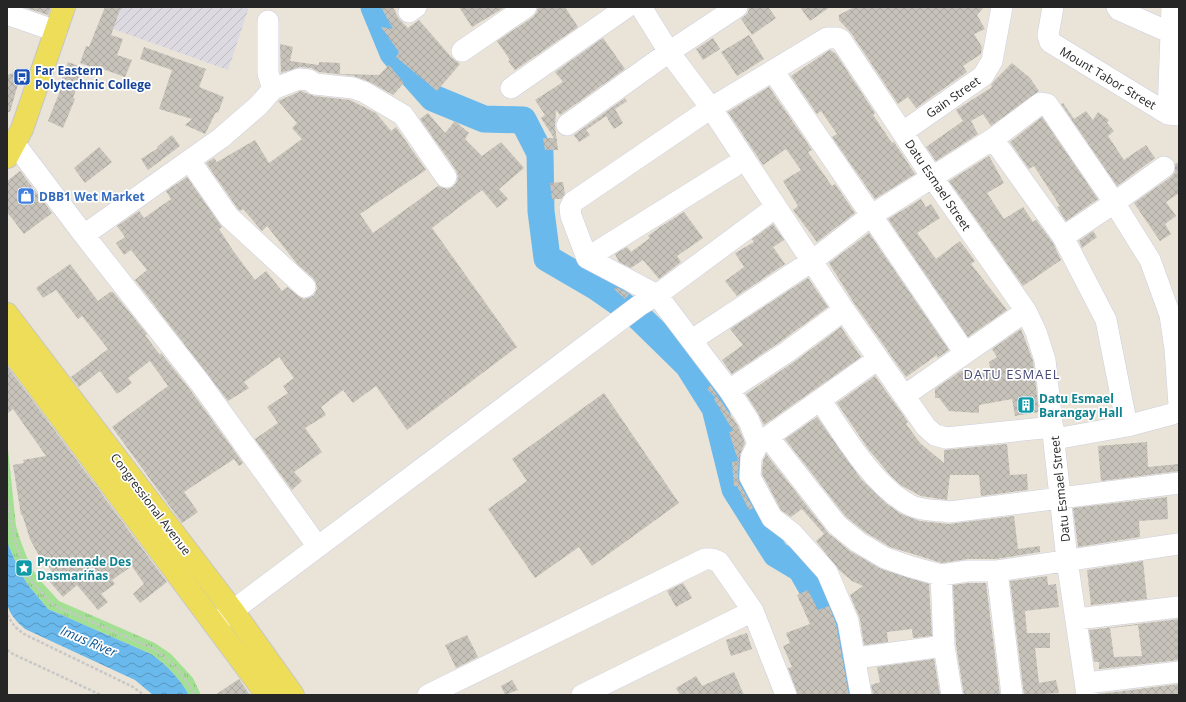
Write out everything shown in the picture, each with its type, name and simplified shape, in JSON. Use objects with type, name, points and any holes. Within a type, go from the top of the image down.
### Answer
[{"type":"main road","points":[[11,150],[64,7]]},
{"type":"main road","name":"Congressional Avenue","points":[[9,330],[233,611],[293,695]]},
{"type":"main road","name":"Congressional Avenue","points":[[9,330],[215,624],[267,695]]},
{"type":"street","points":[[462,51],[526,7]]},
{"type":"street","points":[[511,88],[628,7]]},
{"type":"street","points":[[641,7],[669,52],[711,108],[744,160],[776,207],[812,261],[844,310],[926,427],[935,435],[946,438],[1054,433],[1126,426],[1174,414],[1179,405],[1176,349],[1170,315],[1150,260],[1114,203],[1047,104],[1041,102],[993,139],[872,216],[812,261],[692,340]]},
{"type":"street","points":[[567,125],[669,52],[737,7]]},
{"type":"street","name":"Gain Street","points":[[903,132],[983,76],[992,61],[1002,7]]},
{"type":"street","name":"Mount Tabor Street","points":[[1053,7],[1048,35],[1050,42],[1174,115]]},
{"type":"street","points":[[1117,7],[1119,10],[1171,33]]},
{"type":"street","points":[[1172,7],[1171,33],[1174,115]]},
{"type":"street","points":[[7,14],[56,31]]},
{"type":"street","points":[[268,21],[268,74],[273,89]]},
{"type":"street","name":"Datu Esmael Street","points":[[587,258],[571,216],[570,208],[573,202],[711,108],[827,38],[837,38],[842,40],[932,177],[1026,311],[1036,332],[1045,360],[1067,560],[1087,689]]},
{"type":"street","points":[[773,71],[965,353]]},
{"type":"street","points":[[84,235],[221,138],[258,106],[273,89],[299,79],[309,80],[316,84],[353,88],[364,92],[403,115],[446,177]]},
{"type":"street","points":[[993,139],[1063,237],[1106,320],[1126,426]]},
{"type":"street","points":[[11,150],[84,235],[201,384],[318,547]]},
{"type":"street","points":[[744,160],[587,258],[640,306],[692,340],[729,390],[763,440],[836,525],[858,542],[885,558],[941,575],[968,571],[997,571],[1178,544]]},
{"type":"street","points":[[190,161],[229,217],[305,287]]},
{"type":"street","points":[[1063,237],[1164,167]]},
{"type":"street","points":[[215,624],[640,306],[776,207]]},
{"type":"street","points":[[729,390],[787,352],[844,310]]},
{"type":"street","points":[[904,396],[1026,311]]},
{"type":"street","points":[[861,695],[856,658],[848,621],[827,572],[792,533],[772,518],[750,477],[751,458],[763,440],[821,401],[878,359]]},
{"type":"street","points":[[821,401],[856,454],[893,494],[909,505],[950,512],[1179,483]]},
{"type":"street","points":[[428,695],[705,559],[719,562],[753,611],[786,695]]},
{"type":"street","points":[[997,571],[1012,695]]},
{"type":"street","points":[[941,575],[944,646],[952,695]]},
{"type":"street","points":[[1077,619],[1178,607]]},
{"type":"street","points":[[591,693],[753,611]]},
{"type":"street","points":[[856,658],[944,646]]},
{"type":"street","points":[[1087,689],[1179,672]]},
{"type":"path","points":[[7,500],[16,544],[24,566],[32,581],[52,605],[154,649],[169,659],[179,670],[195,695]]},
{"type":"path","points":[[7,615],[15,627],[24,634],[133,687],[144,695]]},
{"type":"path","points":[[7,650],[101,695]]},
{"type":"shaded area","points":[[121,7],[249,7],[228,70],[113,29]]},
{"type":"green space","name":"Promenade Des Dasmariñas","points":[[7,439],[16,526],[30,565],[38,578],[59,601],[155,643],[171,654],[193,678],[201,695],[189,695],[173,673],[151,654],[48,609],[28,585],[19,570],[7,542]]},
{"type":"water","name":"Imus River","points":[[7,542],[19,570],[28,585],[48,609],[151,654],[173,673],[189,695],[153,695],[135,680],[25,629],[19,624],[10,612],[6,599]]},
{"type":"building","points":[[23,7],[51,7],[48,15]]},
{"type":"building","points":[[105,7],[121,7],[111,35],[123,39],[117,55],[132,60],[125,77],[97,67],[97,69],[80,63],[86,46],[89,47]]},
{"type":"building","points":[[381,7],[393,7],[399,19],[408,28],[419,20],[452,58],[460,64],[437,91],[396,57],[399,52],[381,27],[393,29]]},
{"type":"building","points":[[459,7],[505,7],[472,27]]},
{"type":"building","points":[[538,7],[565,7],[578,27],[515,70],[508,61],[510,60],[497,41],[533,17],[537,12]]},
{"type":"building","points":[[749,7],[768,7],[776,18],[752,35],[741,19],[748,13]]},
{"type":"building","points":[[800,7],[830,7],[810,21]]},
{"type":"building","points":[[854,7],[984,7],[977,15],[985,29],[974,34],[982,47],[981,54],[963,66],[967,72],[916,108],[908,97],[898,104],[851,33],[839,20],[839,15]]},
{"type":"building","points":[[749,35],[764,59],[737,76],[721,52]]},
{"type":"building","points":[[603,38],[625,69],[560,115],[556,110],[555,126],[558,150],[545,150],[543,138],[554,138],[541,118],[545,115],[535,100],[563,82],[555,72]]},
{"type":"building","points":[[713,38],[720,49],[703,60],[696,49]]},
{"type":"building","points":[[280,44],[293,47],[290,61],[319,65],[319,62],[340,63],[340,74],[379,75],[389,65],[404,83],[393,95],[370,82],[354,76],[319,72],[311,68],[300,67],[281,73]]},
{"type":"building","points":[[144,47],[206,69],[199,87],[224,97],[218,113],[216,112],[205,134],[185,125],[192,119],[159,109],[172,70],[140,59]]},
{"type":"building","points":[[830,50],[836,54],[875,113],[873,115],[892,143],[894,142],[915,174],[875,199],[832,137],[837,134],[821,111],[817,114],[791,76]]},
{"type":"building","points":[[68,62],[84,68],[73,98],[75,99],[63,128],[48,121],[62,86],[60,85]]},
{"type":"building","points":[[1012,63],[1030,78],[1039,91],[991,126],[983,114],[971,121],[978,134],[936,161],[926,147],[963,121],[956,110],[992,87],[991,85],[995,80]]},
{"type":"building","points":[[22,70],[10,112],[7,112],[7,75]]},
{"type":"building","points":[[769,87],[812,150],[808,152],[832,186],[835,184],[855,213],[817,242],[793,210],[798,206],[783,181],[801,170],[786,149],[763,165],[728,112]]},
{"type":"building","points":[[301,91],[314,96],[350,100],[376,113],[391,131],[396,127],[426,170],[360,214],[373,233],[438,186],[447,189],[453,187],[457,182],[458,176],[456,170],[420,119],[428,113],[445,133],[455,121],[469,133],[465,139],[482,156],[501,142],[524,168],[499,189],[508,199],[497,208],[482,190],[432,228],[517,347],[407,430],[376,386],[353,403],[343,390],[321,407],[326,415],[305,428],[322,452],[294,472],[302,481],[292,490],[255,439],[278,423],[267,407],[288,393],[283,386],[294,378],[279,357],[244,382],[249,388],[228,401],[135,280],[147,270],[131,250],[124,255],[116,243],[125,237],[117,226],[139,211],[144,218],[171,199],[166,191],[187,177],[222,227],[219,229],[234,252],[255,280],[266,271],[282,291],[287,287],[303,299],[314,295],[317,289],[313,278],[298,265],[267,226],[262,231],[243,209],[240,211],[238,209],[206,163],[214,158],[217,162],[255,140],[269,163],[302,139],[292,128],[297,123],[278,101]]},
{"type":"building","points":[[625,98],[627,101],[615,109],[623,123],[614,129],[606,116],[586,130],[590,135],[579,142],[574,135]]},
{"type":"building","points":[[1063,103],[1074,119],[1086,111],[1093,120],[1098,112],[1109,120],[1107,123],[1114,131],[1108,136],[1124,160],[1146,145],[1155,158],[1117,186],[1061,104]]},
{"type":"building","points":[[1042,117],[1098,199],[1066,221],[1057,207],[1060,206],[1034,166],[1029,169],[1010,142]]},
{"type":"building","points":[[172,135],[180,146],[148,170],[141,159],[158,148],[157,147]]},
{"type":"building","points":[[99,147],[112,162],[85,183],[74,168]]},
{"type":"building","points":[[989,156],[1004,183],[987,193],[1004,219],[1023,207],[1033,222],[1036,220],[1053,243],[1061,260],[1023,286],[949,181]]},
{"type":"building","points":[[1179,162],[1179,193],[1166,202],[1176,216],[1165,224],[1171,234],[1160,241],[1134,203],[1171,177],[1175,172],[1175,164]]},
{"type":"building","name":"DBB1 Wet Market","points":[[20,171],[52,213],[24,234],[7,212],[7,181]]},
{"type":"building","points":[[563,182],[565,194],[561,199],[552,199],[550,183]]},
{"type":"building","points":[[921,199],[926,207],[931,204],[940,218],[917,233],[936,259],[960,241],[975,261],[971,264],[1007,310],[968,337],[888,219]]},
{"type":"building","points":[[684,212],[703,238],[677,256],[681,262],[659,279],[643,260],[631,268],[619,262],[615,254],[627,247],[631,252],[650,238],[648,236]]},
{"type":"building","points":[[773,224],[784,240],[773,247],[785,264],[737,296],[725,281],[744,267],[735,253],[754,242],[752,239]]},
{"type":"building","points":[[1093,231],[1097,237],[1082,248],[1079,241]]},
{"type":"building","points":[[869,233],[949,350],[937,358],[937,355],[906,377],[854,303],[829,263]]},
{"type":"building","points":[[70,264],[98,301],[110,292],[113,292],[147,334],[145,335],[160,355],[161,353],[191,391],[243,463],[239,466],[234,459],[184,492],[198,512],[182,523],[112,427],[168,386],[150,361],[128,378],[132,383],[117,394],[100,371],[79,387],[71,377],[108,349],[82,316],[78,319],[56,290],[43,298],[36,288]]},
{"type":"building","points":[[808,278],[828,307],[780,342],[732,374],[722,360],[743,345],[730,329]]},
{"type":"building","points":[[616,287],[629,294],[625,299],[614,289]]},
{"type":"building","points":[[841,327],[861,357],[764,425],[746,394],[794,362]]},
{"type":"building","points":[[1021,329],[1033,361],[1039,412],[1015,416],[1012,399],[979,405],[979,413],[949,411],[939,398],[935,398],[935,389],[961,371],[991,373],[989,362],[997,357],[992,349]]},
{"type":"building","points":[[7,366],[167,582],[140,603],[133,594],[144,584],[132,566],[112,580],[115,584],[101,594],[108,602],[98,610],[77,585],[63,597],[49,581],[55,577],[43,557],[40,558],[30,539],[22,514],[21,515],[13,465],[24,463],[23,460],[46,456],[13,409],[7,414]]},
{"type":"building","points":[[875,376],[908,422],[906,424],[920,443],[944,463],[944,450],[1007,444],[1010,475],[1027,474],[1028,490],[981,496],[979,475],[950,475],[947,500],[921,496],[902,486],[891,476],[869,450],[837,403]]},
{"type":"building","points":[[710,385],[738,426],[745,443],[739,457],[738,476],[739,483],[753,508],[749,510],[737,486],[734,486],[732,462],[738,461],[729,432],[733,431],[714,399],[716,398],[707,389]]},
{"type":"building","points":[[604,393],[679,503],[592,566],[579,547],[535,578],[488,509],[527,481],[512,459]]},
{"type":"building","points":[[817,417],[861,479],[887,504],[901,514],[920,521],[949,524],[1014,516],[1018,549],[1040,546],[1040,552],[996,559],[968,559],[942,563],[890,547],[865,532],[846,517],[785,439]]},
{"type":"building","points":[[1147,442],[1148,467],[1179,464],[1179,471],[1101,481],[1098,446]]},
{"type":"building","points":[[766,454],[828,533],[850,551],[881,569],[929,584],[932,636],[913,638],[912,629],[887,632],[888,642],[864,645],[860,619],[850,595],[863,586],[852,581],[839,570],[816,541],[824,534],[802,509],[791,517],[781,510],[762,474],[763,461]]},
{"type":"building","points":[[1167,497],[1168,519],[1139,521],[1140,537],[1078,547],[1073,508]]},
{"type":"building","points":[[1143,561],[1147,599],[1091,605],[1087,570]]},
{"type":"building","points":[[1047,576],[1048,585],[1056,584],[1059,607],[1025,611],[1027,633],[1050,633],[1050,648],[1035,648],[1039,683],[1056,680],[1059,693],[1024,695],[1010,581]]},
{"type":"building","points":[[683,583],[692,598],[676,607],[667,591]]},
{"type":"building","points":[[986,583],[1000,695],[964,695],[956,645],[953,585]]},
{"type":"building","points":[[808,590],[818,610],[829,606],[836,624],[849,695],[798,695],[788,668],[792,667],[783,646],[790,643],[786,633],[810,624],[797,595]]},
{"type":"building","points":[[1179,619],[1179,660],[1099,669],[1099,662],[1094,662],[1089,630]],"holes":[[[1138,625],[1142,656],[1114,657],[1110,628]]]},
{"type":"building","points":[[747,633],[752,649],[731,656],[726,640]]},
{"type":"building","points":[[467,635],[478,657],[456,668],[445,645]]},
{"type":"building","points":[[934,659],[940,695],[873,695],[871,685],[880,682],[877,667]]},
{"type":"building","points":[[734,672],[744,695],[680,695],[676,688],[696,676],[702,686]]},
{"type":"building","points":[[239,679],[250,695],[215,695]]},
{"type":"building","points":[[512,680],[518,690],[505,695],[501,686]]},
{"type":"building","points":[[1179,684],[1179,695],[1099,695],[1099,694]]},
{"type":"waterway","points":[[374,7],[393,53],[433,98],[484,119],[523,120],[540,153],[541,211],[547,258],[595,286],[638,316],[688,365],[715,408],[735,489],[776,554],[801,569],[829,618],[845,695]]},
{"type":"place","name":"Far Eastern Polytechnic College","points":[[22,77]]},
{"type":"place","name":"DBB1 Wet Market","points":[[26,196]]},
{"type":"place","name":"Datu Esmael Barangay Hall","points":[[1026,405]]},
{"type":"place","name":"Promenade Des Dasmariñas","points":[[24,568]]},
{"type":"district","name":"DATU ESMAEL","points":[[1012,374]]}]
